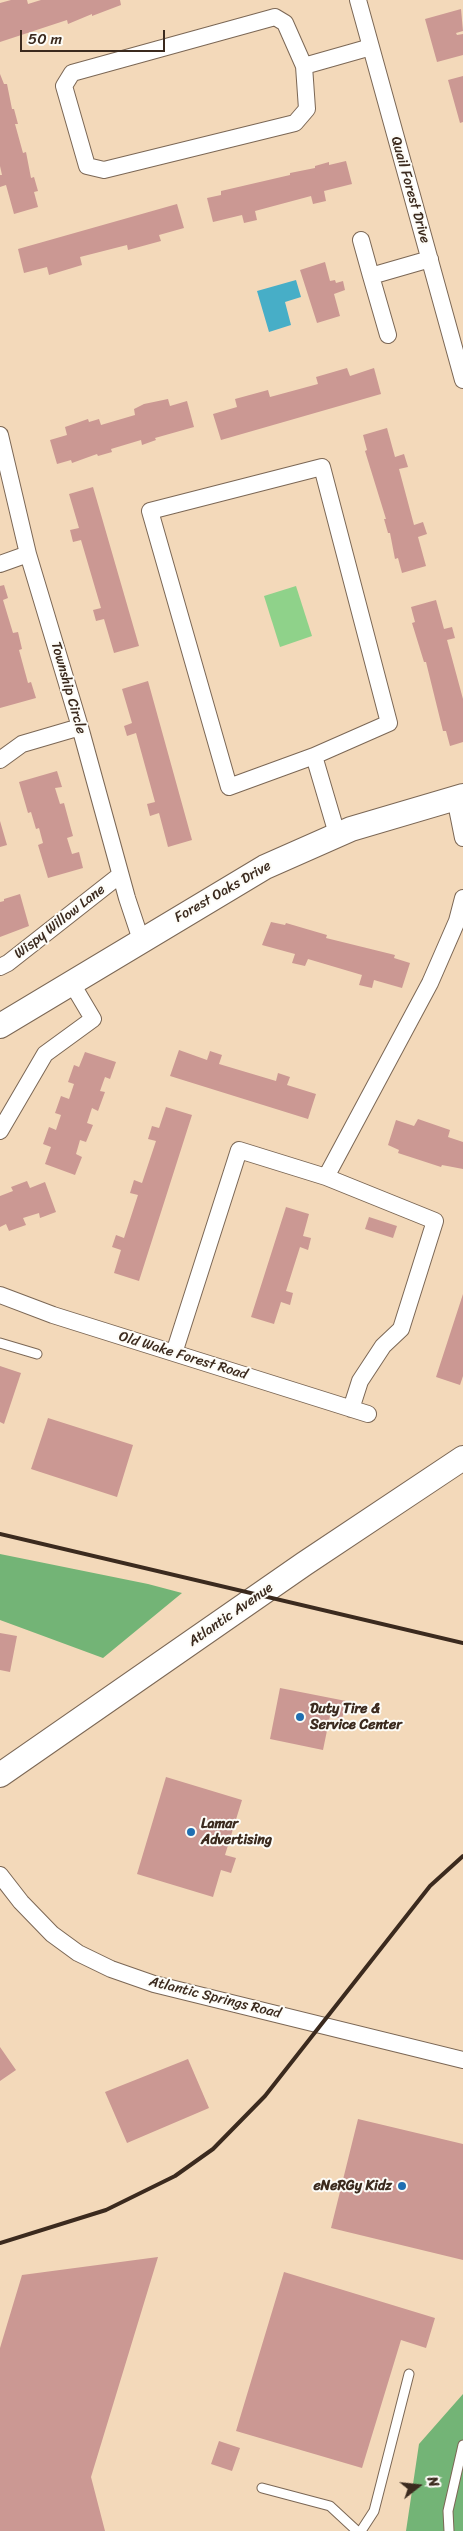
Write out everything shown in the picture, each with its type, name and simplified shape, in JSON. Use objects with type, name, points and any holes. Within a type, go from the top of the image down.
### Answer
[{"type":"main road","name":"Forest Oaks Drive","points":[[0,1026],[141,940],[265,868],[337,834],[459,797]]},
{"type":"main road","name":"Atlantic Avenue","points":[[0,1775],[304,1564],[463,1458]]},
{"type":"street","name":"Quail Forest Drive","points":[[358,0],[463,380]]},
{"type":"street","points":[[275,16],[285,23],[304,66],[307,109],[295,123],[104,170],[87,166],[64,86],[72,72],[275,16]]},
{"type":"street","points":[[304,66],[371,47]]},
{"type":"street","points":[[361,240],[388,335]]},
{"type":"street","points":[[371,276],[430,259]]},
{"type":"street","name":"Township Circle","points":[[0,435],[28,554],[80,727],[120,875],[141,940]]},
{"type":"street","points":[[322,467],[389,723],[314,756],[229,787],[150,512],[322,467]]},
{"type":"street","points":[[0,564],[28,554]]},
{"type":"street","points":[[0,760],[22,744],[80,727]]},
{"type":"street","points":[[314,756],[337,834]]},
{"type":"street","points":[[459,797],[463,838]]},
{"type":"street","name":"Wispy Willow Lane","points":[[0,967],[120,875]]},
{"type":"street","points":[[326,1177],[430,984],[457,921],[463,898]]},
{"type":"street","points":[[0,1131],[45,1054],[93,1019],[71,982]]},
{"type":"street","points":[[174,1353],[239,1150],[326,1177],[435,1221],[401,1329],[383,1346],[360,1381],[350,1409]]},
{"type":"street","name":"Old Wake Forest Road","points":[[0,1295],[53,1315],[368,1414]]},
{"type":"street","name":"Atlantic Springs Road","points":[[0,1875],[21,1902],[52,1934],[78,1953],[110,1969],[154,1984],[463,2060]]},
{"type":"lane","points":[[0,1343],[37,1354]]},
{"type":"lane","points":[[361,2531],[374,2511],[409,2374]]},
{"type":"lane","points":[[449,2531],[448,2511],[463,2445]]},
{"type":"lane","points":[[262,2488],[330,2506],[357,2531]]},
{"type":"green space","points":[[296,586],[312,636],[280,647],[264,596]]},
{"type":"green space","points":[[0,1554],[148,1584],[182,1593],[103,1658],[0,1620]]},
{"type":"green space","points":[[463,2394],[463,2531],[406,2531],[419,2444]]},
{"type":"water","points":[[296,280],[301,297],[285,302],[291,325],[269,332],[257,291]]},
{"type":"building","points":[[11,0],[27,0],[28,4],[41,0],[120,0],[121,5],[68,24],[67,20],[0,42],[0,3]]},
{"type":"building","points":[[461,9],[463,31],[456,33],[457,35],[463,34],[463,55],[437,62],[425,19]]},
{"type":"building","points":[[0,74],[4,84],[7,84],[12,109],[14,109],[18,124],[15,124],[23,153],[26,152],[31,178],[34,177],[38,191],[34,192],[38,207],[14,214],[6,185],[0,187],[0,175],[2,175],[0,166]]},
{"type":"building","points":[[463,76],[463,122],[460,123],[448,80]]},
{"type":"building","points":[[346,161],[352,184],[324,191],[326,201],[313,204],[311,196],[255,211],[257,220],[244,223],[242,215],[213,222],[207,198],[221,195],[221,191],[290,175],[290,173],[315,168],[315,166],[329,162],[329,165]]},
{"type":"building","points":[[177,204],[184,228],[159,235],[161,241],[128,250],[127,245],[80,257],[82,265],[49,275],[47,267],[24,273],[18,249]]},
{"type":"building","points":[[325,262],[330,281],[335,280],[336,283],[343,281],[345,290],[334,294],[340,316],[317,323],[300,270]]},
{"type":"building","points":[[347,368],[350,376],[374,368],[381,394],[221,440],[213,414],[237,407],[235,399],[268,390],[270,397],[318,384],[316,377]]},
{"type":"building","points":[[168,399],[170,406],[187,401],[194,427],[155,438],[156,440],[142,445],[141,440],[111,449],[112,452],[98,456],[97,454],[72,463],[71,460],[57,464],[50,440],[67,435],[65,427],[88,419],[89,422],[99,419],[101,425],[135,415],[134,409],[144,404]]},
{"type":"building","points":[[387,428],[395,457],[404,454],[408,467],[399,469],[414,525],[423,522],[427,534],[418,537],[426,566],[402,573],[398,558],[395,559],[390,533],[388,533],[384,519],[386,519],[365,451],[367,450],[363,435]]},
{"type":"building","points":[[93,487],[139,646],[114,653],[104,619],[96,621],[93,610],[101,608],[81,540],[73,542],[70,530],[79,528],[69,494]]},
{"type":"building","points":[[4,585],[8,598],[3,600],[13,633],[18,632],[22,649],[19,650],[28,683],[31,682],[36,698],[0,708],[0,586]]},
{"type":"building","points":[[436,600],[444,629],[452,627],[455,638],[447,640],[463,699],[463,742],[450,746],[446,731],[443,731],[426,662],[424,662],[412,623],[415,622],[411,607]]},
{"type":"building","points":[[148,681],[192,840],[168,847],[159,813],[150,816],[147,804],[155,802],[136,733],[127,736],[124,726],[132,723],[122,689]]},
{"type":"building","points":[[57,771],[62,787],[55,788],[60,804],[64,803],[73,836],[67,838],[72,854],[79,852],[83,868],[48,878],[38,845],[43,843],[39,828],[36,829],[31,812],[28,813],[19,782]]},
{"type":"building","points":[[0,821],[7,845],[0,847]]},
{"type":"building","points":[[20,894],[29,926],[0,937],[0,902]]},
{"type":"building","points":[[271,922],[285,925],[286,923],[327,935],[326,938],[395,955],[394,958],[410,963],[402,988],[374,980],[372,988],[359,985],[362,975],[308,959],[305,966],[292,963],[295,954],[262,945]]},
{"type":"building","points":[[179,1050],[207,1060],[210,1051],[222,1055],[219,1064],[276,1081],[278,1073],[290,1077],[287,1085],[316,1094],[308,1119],[170,1076]]},
{"type":"building","points":[[85,1052],[116,1062],[110,1079],[105,1077],[100,1091],[105,1092],[98,1111],[92,1108],[87,1123],[93,1125],[86,1142],[80,1140],[76,1154],[82,1157],[75,1175],[45,1164],[51,1147],[43,1144],[49,1127],[56,1130],[61,1115],[55,1113],[61,1096],[69,1099],[74,1084],[68,1082],[74,1065],[79,1067]]},
{"type":"building","points":[[166,1107],[192,1115],[139,1281],[114,1273],[121,1250],[112,1247],[116,1235],[124,1238],[138,1195],[130,1193],[134,1180],[142,1183],[156,1141],[148,1139],[152,1126],[159,1128]]},
{"type":"building","points":[[418,1119],[450,1130],[448,1137],[463,1142],[463,1169],[442,1165],[441,1167],[398,1153],[399,1150],[388,1145],[396,1120],[414,1126]]},
{"type":"building","points":[[27,1181],[30,1188],[45,1182],[56,1212],[40,1218],[39,1213],[23,1218],[26,1225],[9,1231],[6,1224],[0,1227],[0,1196],[13,1191],[11,1187]]},
{"type":"building","points":[[286,1207],[309,1214],[303,1236],[311,1238],[308,1250],[300,1247],[286,1291],[293,1293],[290,1305],[281,1302],[274,1324],[251,1317]]},
{"type":"building","points":[[369,1217],[397,1226],[393,1238],[365,1229]]},
{"type":"building","points":[[463,1294],[463,1376],[460,1385],[436,1377]]},
{"type":"building","points":[[0,1366],[21,1373],[4,1424],[0,1422]]},
{"type":"building","points":[[48,1418],[133,1445],[117,1497],[31,1469]]},
{"type":"building","points":[[0,1633],[17,1636],[10,1672],[0,1670]]},
{"type":"building","points":[[280,1688],[346,1701],[342,1719],[330,1716],[323,1750],[270,1739]]},
{"type":"building","points":[[166,1777],[242,1800],[225,1855],[236,1858],[231,1873],[221,1870],[213,1897],[137,1874]]},
{"type":"building","points":[[0,2047],[16,2070],[0,2081]]},
{"type":"building","points":[[188,2059],[209,2108],[127,2143],[105,2092]]},
{"type":"building","name":"eNeRGy Kidz","points":[[358,2119],[463,2144],[463,2260],[331,2228]]},
{"type":"building","points":[[158,2257],[91,2477],[105,2531],[0,2531],[0,2348],[22,2275]]},
{"type":"building","points":[[284,2272],[435,2318],[426,2348],[401,2340],[362,2468],[236,2431]]},
{"type":"building","points":[[219,2441],[240,2448],[232,2471],[211,2464]]},
{"type":"railway","points":[[0,1534],[463,1643]]},
{"type":"railway","points":[[0,2243],[106,2210],[175,2176],[213,2149],[265,2096],[430,1886],[463,1856]]},
{"type":"place","name":"Duty Tire & Service Center","points":[[300,1717]]},
{"type":"place","name":"Lamar Advertising","points":[[191,1832]]},
{"type":"place","name":"eNeRGy Kidz","points":[[402,2186]]}]
